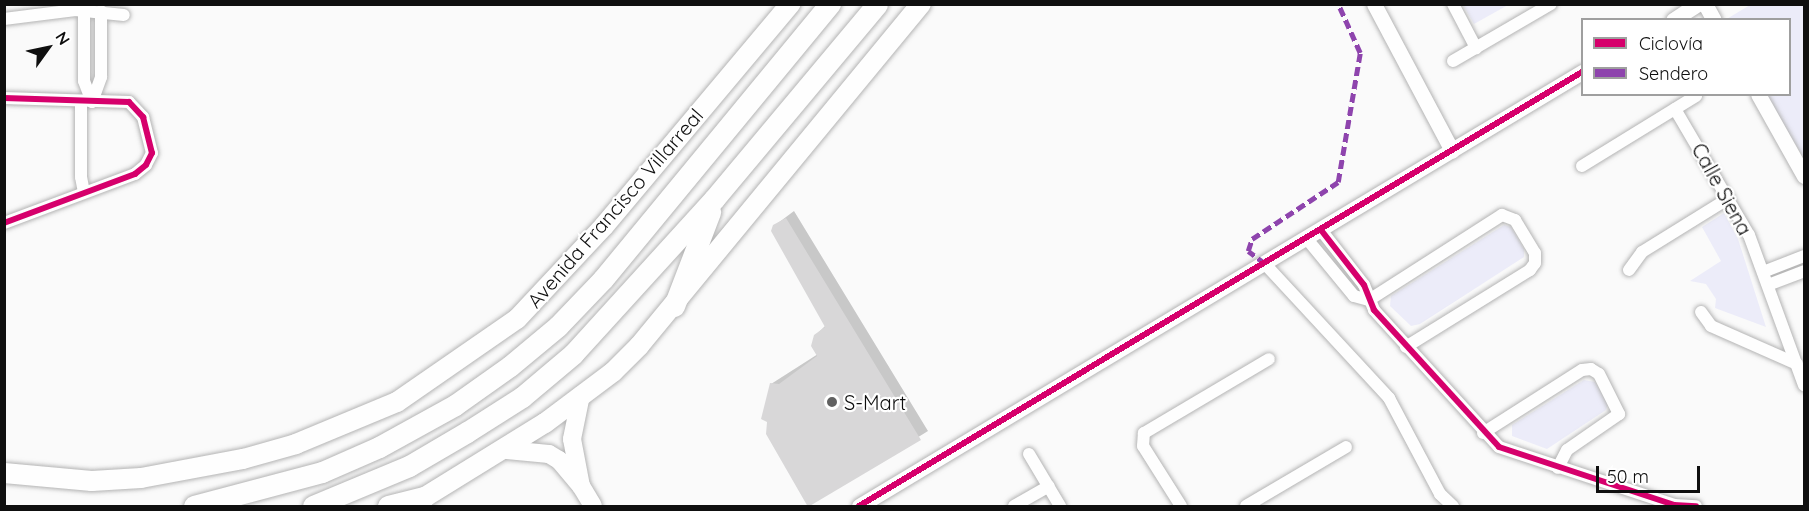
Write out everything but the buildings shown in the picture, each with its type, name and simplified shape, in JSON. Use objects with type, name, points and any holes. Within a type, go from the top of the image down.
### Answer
[{"type":"highway","name":"Avenida Francisco Villarreal","points":[[194,507],[322,472],[369,452],[455,405],[510,366],[558,326],[603,279],[830,4]]},
{"type":"highway","points":[[313,507],[409,466],[522,397],[612,314],[714,199],[877,4]]},
{"type":"highway","points":[[674,306],[714,199]]},
{"type":"highway","points":[[388,507],[417,502]]},
{"type":"main road","name":"Avenida Francisco Villarreal","points":[[4,473],[92,481],[141,478],[243,459],[296,444],[397,402],[517,319],[604,226],[790,4]]},
{"type":"main road","points":[[417,502],[507,450],[613,372],[674,306],[921,4]]},
{"type":"main road","points":[[581,395],[572,439],[581,486]]},
{"type":"main road","points":[[507,450],[549,454],[581,486],[593,507]]},
{"type":"street","points":[[1374,4],[1452,151]]},
{"type":"street","points":[[1453,4],[1476,48]]},
{"type":"street","points":[[1454,61],[1551,4]]},
{"type":"street","points":[[1676,18],[1698,4]]},
{"type":"street","points":[[1705,4],[1713,18]]},
{"type":"street","points":[[84,10],[86,102],[84,193]]},
{"type":"street","points":[[4,19],[84,10],[124,15]]},
{"type":"street","points":[[86,102],[101,77],[101,11]]},
{"type":"street","points":[[859,507],[1581,73]]},
{"type":"street","points":[[1582,165],[1696,96]]},
{"type":"street","points":[[1759,96],[1804,176]]},
{"type":"street","points":[[4,98],[129,102],[136,106],[143,117],[152,153],[146,165],[135,174],[4,224]]},
{"type":"street","name":"Calle Siena","points":[[1675,109],[1729,198],[1763,272],[1804,385]]},
{"type":"street","points":[[1629,270],[1642,252],[1729,198]]},
{"type":"street","points":[[1306,239],[1354,296],[1370,300],[1502,215],[1515,219],[1535,253],[1536,263],[1530,270],[1406,347]]},
{"type":"street","points":[[1321,230],[1364,285],[1370,300],[1406,347],[1483,433],[1499,447],[1674,505],[1696,507]]},
{"type":"street","points":[[1763,272],[1804,256]]},
{"type":"street","points":[[1265,264],[1389,398],[1440,494],[1453,507]]},
{"type":"street","points":[[1768,285],[1804,271]]},
{"type":"street","points":[[1701,312],[1711,326],[1797,364]]},
{"type":"street","points":[[1181,507],[1143,446],[1144,433],[1269,359]]},
{"type":"street","points":[[1483,433],[1582,370],[1591,369],[1599,374],[1619,414],[1567,450],[1558,468]]},
{"type":"street","points":[[1246,507],[1346,447]]},
{"type":"street","points":[[1029,454],[1060,507]]},
{"type":"street","points":[[1014,507],[1048,486]]},
{"type":"shaded area","points":[[1463,5],[1508,5],[1474,24]]},
{"type":"shaded area","points":[[1750,5],[1804,5],[1804,158],[1767,96],[1791,96],[1791,18],[1728,18]]},
{"type":"shaded area","points":[[1724,213],[1738,239],[1766,327],[1715,308],[1716,299],[1706,284],[1690,281],[1721,261],[1702,227]]},
{"type":"shaded area","points":[[1504,225],[1511,227],[1524,249],[1524,257],[1420,324],[1411,326],[1390,306],[1391,296]]},
{"type":"shaded area","points":[[1584,380],[1595,382],[1608,404],[1606,410],[1547,449],[1512,436],[1512,425]]},
{"type":"marked path","points":[[1265,264],[1248,251],[1252,239],[1338,182],[1360,53],[1338,4]]},
{"type":"cycle path","points":[[859,506],[1581,73]]},
{"type":"cycle path","points":[[4,98],[129,102],[143,117],[152,153],[146,165],[135,174],[4,223]]},
{"type":"cycle path","points":[[1321,230],[1364,285],[1374,310],[1499,447],[1674,505],[1696,506]]},
{"type":"place","name":"S-Mart","points":[[832,402]]}]
